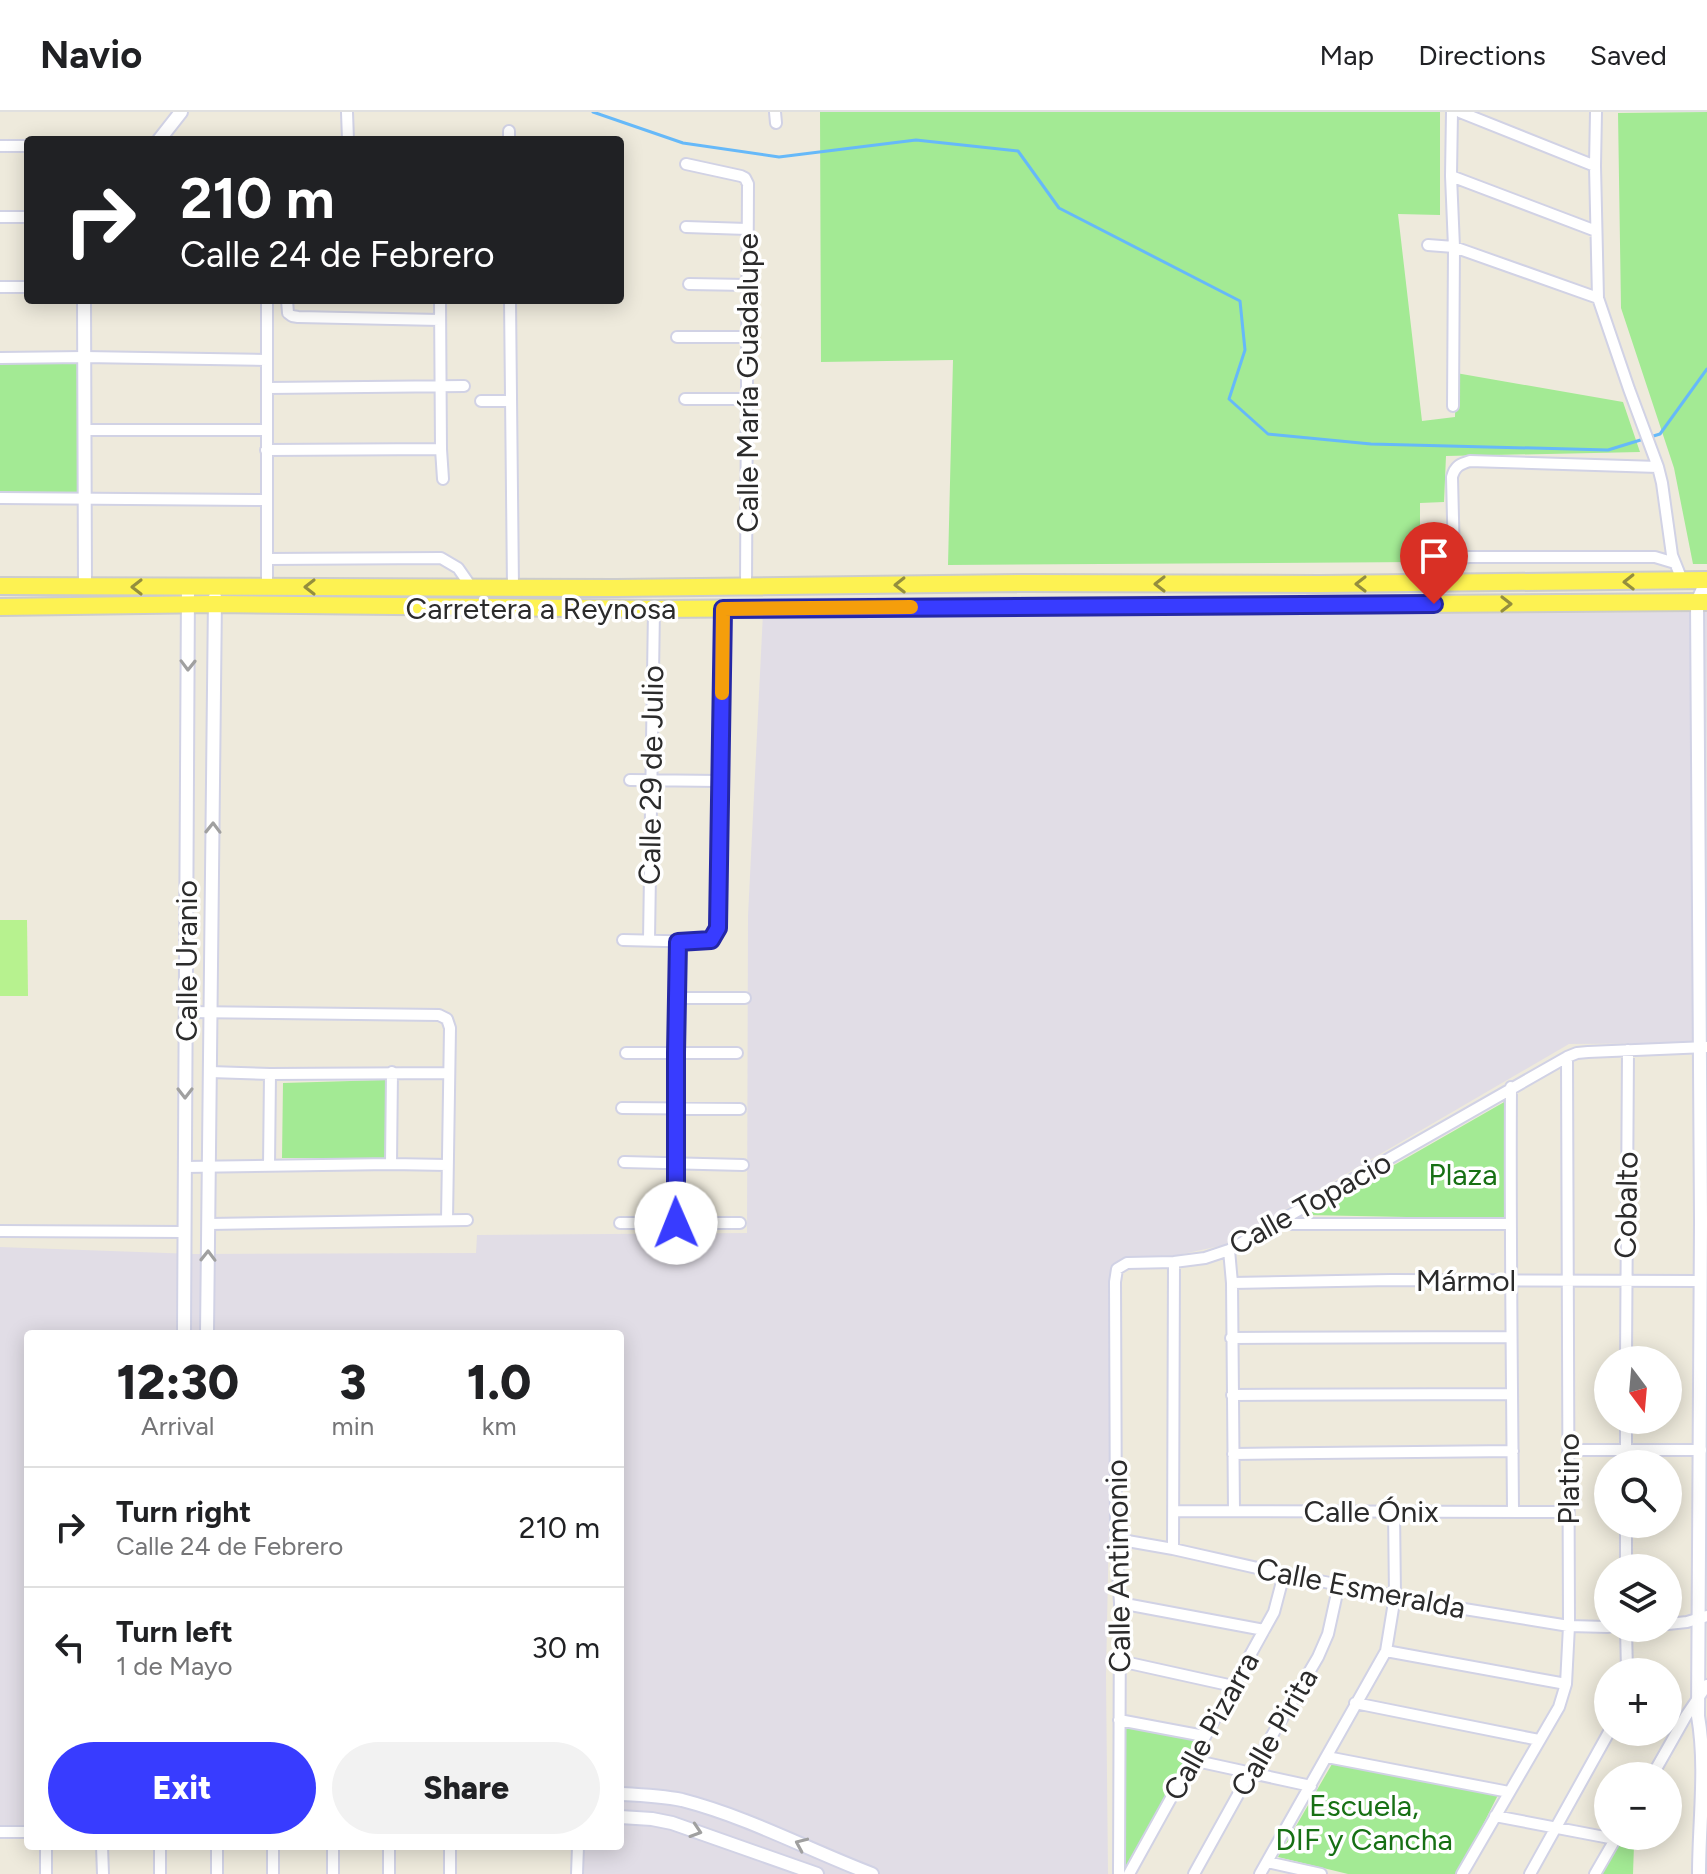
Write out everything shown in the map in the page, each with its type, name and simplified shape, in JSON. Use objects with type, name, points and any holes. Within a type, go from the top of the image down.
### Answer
[{"type":"main road","name":"Carretera a Reynosa","points":[[3,608],[189,605],[215,596],[267,587],[616,588],[1707,580]]},
{"type":"main road","points":[[1237,605],[1238,584]]},
{"type":"main road","name":"Carretera a Reynosa","points":[[0,586],[188,587],[215,596],[337,606],[631,609],[1702,602]]},
{"type":"main road","points":[[337,606],[352,592],[388,586]]},
{"type":"main road","points":[[723,609],[728,600],[737,594],[792,586]]},
{"type":"main road","points":[[3,608],[66,595],[85,587],[99,595],[142,606]]},
{"type":"main road","points":[[672,608],[692,597],[728,587]]},
{"type":"main road","points":[[616,588],[638,594],[638,600],[631,609]]},
{"type":"street","points":[[162,136],[181,112]]},
{"type":"street","points":[[347,112],[348,136]]},
{"type":"street","points":[[1452,112],[1453,406]]},
{"type":"street","points":[[1460,112],[1595,166]]},
{"type":"street","points":[[1596,112],[1598,298],[1658,467],[1675,563],[1686,581]]},
{"type":"street","points":[[0,146],[24,146]]},
{"type":"street","name":"Calle María Guadalupe","points":[[686,164],[741,176],[747,181],[746,586]]},
{"type":"street","points":[[1451,176],[1596,231]]},
{"type":"street","points":[[0,217],[24,217]]},
{"type":"street","points":[[686,227],[747,229]]},
{"type":"street","points":[[1428,245],[1454,247],[1598,298]]},
{"type":"street","points":[[689,284],[747,285]]},
{"type":"street","points":[[0,287],[24,287]]},
{"type":"street","points":[[84,304],[85,587]]},
{"type":"street","points":[[267,304],[267,587]]},
{"type":"street","points":[[287,304],[292,316],[440,320]]},
{"type":"street","points":[[440,304],[443,479]]},
{"type":"street","points":[[510,304],[513,588]]},
{"type":"street","points":[[677,337],[747,337]]},
{"type":"street","points":[[0,358],[267,360]]},
{"type":"street","points":[[268,388],[464,386]]},
{"type":"street","points":[[685,399],[747,399]]},
{"type":"street","points":[[481,401],[510,401]]},
{"type":"street","points":[[84,430],[267,430]]},
{"type":"street","points":[[266,450],[441,449]]},
{"type":"street","points":[[1454,559],[1452,477],[1454,469],[1460,464],[1470,461],[1658,467]]},
{"type":"street","points":[[0,498],[266,500]]},
{"type":"street","points":[[1655,557],[1670,541]]},
{"type":"street","points":[[1402,584],[1419,573],[1454,559],[1655,557],[1675,563]]},
{"type":"street","points":[[267,559],[441,558],[458,568],[472,588]]},
{"type":"street","points":[[1699,1874],[1704,1601],[1700,1281],[1704,1222],[1702,602],[1707,580]]},
{"type":"street","name":"Calle Uranio","points":[[184,1330],[188,587]]},
{"type":"street","name":"Calle Uranio","points":[[207,1330],[215,596]]},
{"type":"street","name":"Calle 29 de Julio","points":[[649,940],[654,609]]},
{"type":"street","points":[[623,940],[705,942],[714,937],[718,928],[723,609]]},
{"type":"street","points":[[630,780],[721,781]]},
{"type":"street","points":[[676,1223],[678,942]]},
{"type":"street","points":[[678,998],[745,998]]},
{"type":"street","points":[[186,1012],[439,1015],[447,1019],[450,1028],[447,1220]]},
{"type":"street","name":"Calle Topacio","points":[[1127,1263],[1174,1262],[1205,1258],[1229,1250],[1511,1087],[1577,1053],[1703,1047]]},
{"type":"street","name":"Cobalto","points":[[1626,1346],[1628,1050]]},
{"type":"street","points":[[626,1053],[737,1053]]},
{"type":"street","name":"Platino","points":[[1462,1874],[1559,1707],[1566,1684],[1569,1626],[1567,1057]]},
{"type":"street","points":[[210,1072],[449,1073]]},
{"type":"street","points":[[391,1164],[392,1072]]},
{"type":"street","points":[[269,1165],[270,1074]]},
{"type":"street","points":[[1511,1087],[1513,1511]]},
{"type":"street","points":[[622,1108],[740,1109]]},
{"type":"street","points":[[624,1162],[743,1165]]},
{"type":"street","points":[[185,1167],[447,1165]]},
{"type":"street","points":[[209,1224],[467,1220]]},
{"type":"street","points":[[620,1223],[740,1223]]},
{"type":"street","points":[[1277,1224],[1510,1224]]},
{"type":"street","points":[[0,1231],[184,1232]]},
{"type":"street","points":[[1229,1250],[1234,1511]]},
{"type":"street","points":[[1173,1549],[1174,1262]]},
{"type":"street","name":"Calle Antimonio","points":[[1119,1874],[1120,1603],[1116,1539],[1115,1282],[1117,1269],[1127,1263]]},
{"type":"street","name":"Mármol","points":[[1232,1283],[1700,1281]]},
{"type":"street","points":[[1231,1338],[1511,1337]]},
{"type":"street","points":[[1232,1395],[1511,1394]]},
{"type":"street","points":[[1569,1450],[1594,1450]]},
{"type":"street","points":[[1682,1450],[1701,1450]]},
{"type":"street","points":[[1233,1454],[1513,1451]]},
{"type":"street","points":[[1260,1874],[1386,1651],[1395,1596],[1394,1510]]},
{"type":"street","name":"Calle Ónix","points":[[1174,1511],[1568,1512]]},
{"type":"street","name":"Calle Esmeralda","points":[[1116,1539],[1452,1607],[1569,1626],[1594,1627]]},
{"type":"street","name":"Calle Pizarra","points":[[1129,1874],[1274,1612],[1284,1574]]},
{"type":"street","name":"Calle Pirita","points":[[1194,1874],[1318,1657],[1328,1634],[1339,1584]]},
{"type":"street","points":[[1120,1603],[1264,1630]]},
{"type":"street","points":[[1682,1621],[1703,1617]]},
{"type":"street","points":[[1386,1651],[1566,1684]]},
{"type":"street","points":[[1120,1661],[1233,1686]]},
{"type":"street","points":[[1355,1703],[1539,1740]]},
{"type":"street","points":[[1664,1762],[1700,1718]]},
{"type":"street","points":[[1119,1720],[1204,1736]]},
{"type":"street","points":[[1530,1874],[1601,1746]]},
{"type":"street","points":[[1327,1757],[1509,1792]]},
{"type":"street","points":[[1192,1760],[1311,1786]]},
{"type":"street","points":[[624,1794],[657,1796],[700,1806],[872,1874]]},
{"type":"street","points":[[1495,1816],[1594,1833]]},
{"type":"street","points":[[624,1817],[672,1823],[817,1874]]},
{"type":"street","points":[[0,1832],[24,1832]]},
{"type":"street","points":[[46,1850],[46,1874]]},
{"type":"street","points":[[102,1850],[103,1874]]},
{"type":"street","points":[[160,1850],[160,1874]]},
{"type":"street","points":[[217,1850],[217,1874]]},
{"type":"street","points":[[273,1850],[273,1874]]},
{"type":"street","points":[[333,1850],[333,1874]]},
{"type":"street","points":[[389,1850],[389,1874]]},
{"type":"street","points":[[450,1850],[450,1874]]},
{"type":"street","points":[[577,1874],[578,1850]]},
{"type":"street","points":[[1595,1874],[1609,1850]]},
{"type":"street","points":[[1267,1862],[1321,1874]]},
{"type":"shaded area","points":[[1707,612],[1706,1043],[1569,1044],[1224,1245],[1114,1269],[1106,1676],[1108,1874],[571,1874],[571,1850],[624,1850],[624,1330],[24,1330],[24,1831],[0,1831],[0,1247],[194,1254],[476,1253],[477,1235],[747,1233],[748,916],[763,613],[1186,615]]},
{"type":"green space","points":[[820,112],[1440,112],[1440,215],[1398,214],[1422,421],[1455,417],[1456,373],[1623,402],[1640,452],[1446,456],[1444,502],[1420,503],[1420,562],[948,565],[953,360],[821,362]]},
{"type":"green space","points":[[1707,112],[1707,564],[1693,564],[1674,468],[1621,308],[1618,113]]},
{"type":"green space","points":[[84,357],[85,499],[0,498],[0,358]]},
{"type":"green space","points":[[0,920],[27,920],[28,996],[0,996]]},
{"type":"green space","points":[[385,1080],[385,1158],[282,1158],[283,1083]]},
{"type":"green space","name":"Plaza","points":[[1506,1101],[1506,1219],[1307,1215]]},
{"type":"green space","points":[[1119,1720],[1204,1736],[1129,1874],[1119,1874]]},
{"type":"green space","name":"Escuela, DIF y Cancha","points":[[1332,1764],[1498,1795],[1458,1874],[1348,1874],[1278,1857]]},
{"type":"green space","points":[[1609,1850],[1634,1850],[1633,1874],[1595,1874]]},
{"type":"waterway","points":[[593,112],[683,143],[779,157],[916,140],[1018,151],[1059,208],[1240,301],[1245,350],[1229,399],[1268,434],[1371,444],[1608,450],[1660,434],[1707,369]]},
{"type":"slow traffic","points":[[722,693],[723,609],[911,607]]},
{"type":"route","points":[[676,1223],[678,942],[711,940],[718,928],[723,609],[1434,604]]}]
